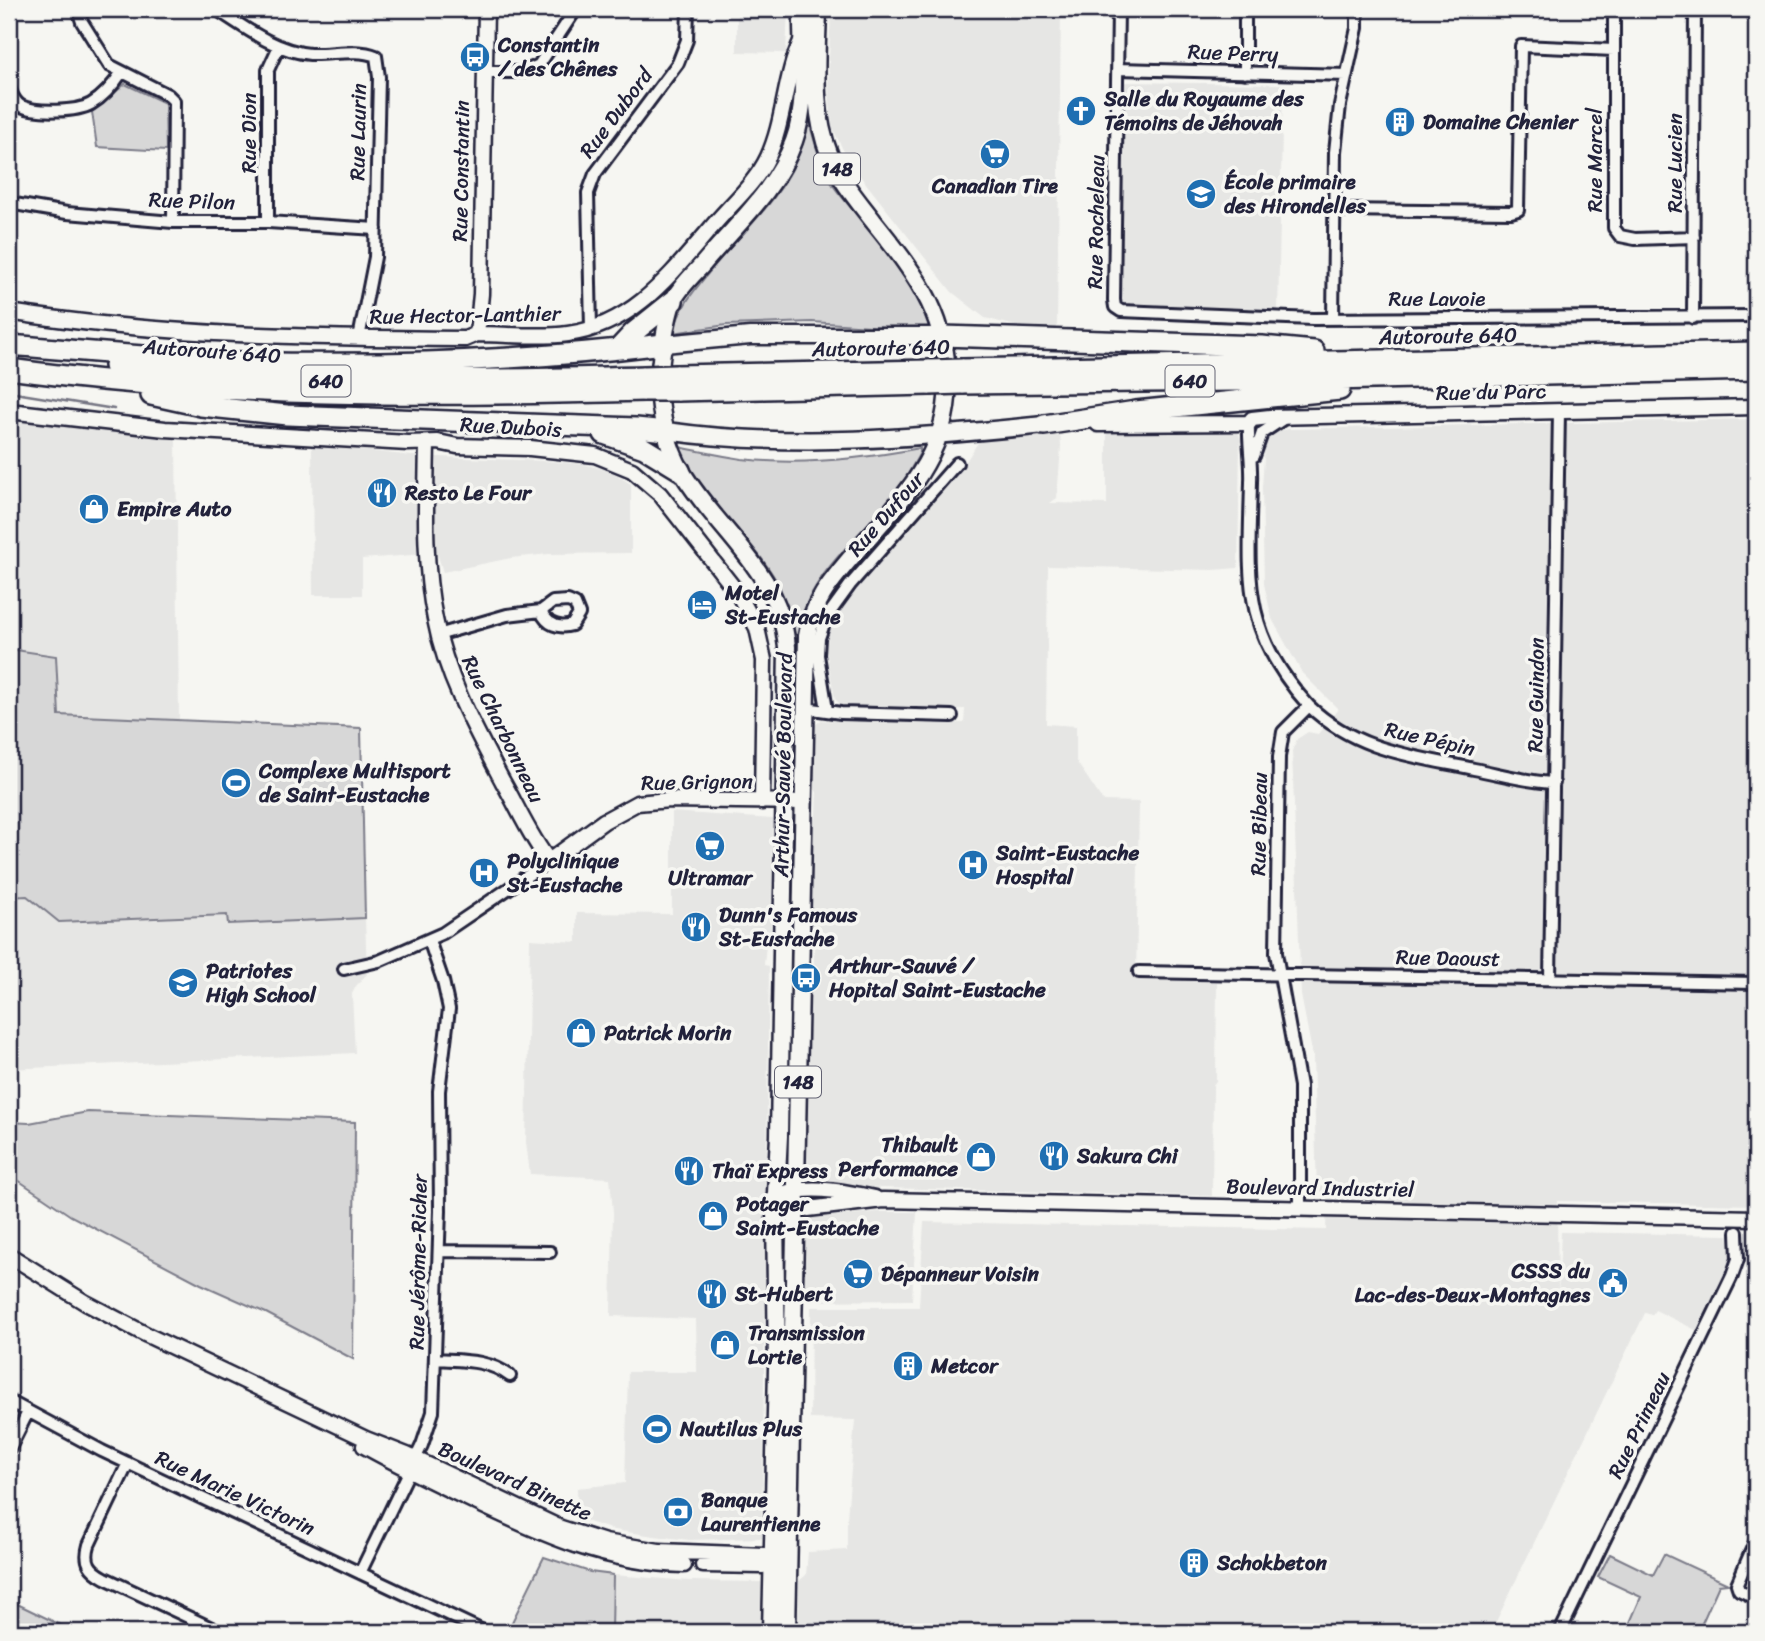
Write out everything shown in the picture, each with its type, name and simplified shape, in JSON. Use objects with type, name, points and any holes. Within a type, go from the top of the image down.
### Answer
[{"type":"highway","points":[[619,348],[633,333],[673,301]]},
{"type":"highway","points":[[942,336],[1262,346],[1416,369]]},
{"type":"highway","points":[[9,345],[200,360],[314,363],[547,356],[664,344]]},
{"type":"highway","name":"Autoroute 640","points":[[9,352],[139,369],[312,380],[644,384]]},
{"type":"highway","name":"Autoroute 640","points":[[1416,369],[1756,352]]},
{"type":"highway","name":"Autoroute 640","points":[[9,369],[193,388],[328,395],[457,395],[644,384],[930,377],[1416,369],[1756,370]]},
{"type":"highway","points":[[1044,425],[1108,415],[1309,394],[1416,369]]},
{"type":"highway","points":[[47,374],[201,405],[248,411],[666,431]]},
{"type":"highway","points":[[579,427],[644,447],[680,470]]},
{"type":"main road","name":"148","points":[[680,470],[666,431],[659,387],[673,301],[768,188],[790,151],[801,115],[802,9]]},
{"type":"main road","name":"Arthur-Sauvé Boulevard","points":[[772,1560],[796,1198],[807,636],[817,604],[831,581],[913,484],[931,454],[939,435],[947,394],[942,336],[922,286],[908,263],[849,190],[830,156],[818,110],[818,9]]},
{"type":"main road","points":[[664,344],[750,336],[942,336]]},
{"type":"main road","points":[[666,431],[714,437],[805,441],[939,435],[1044,425]]},
{"type":"main road","name":"Arthur-Sauvé Boulevard","points":[[680,470],[770,587],[780,612],[788,664],[776,1196],[777,1368],[771,1632]]},
{"type":"main road","name":"148","points":[[772,1560],[787,1632]]},
{"type":"street","points":[[78,9],[82,22],[109,65],[168,95],[174,102],[173,222]]},
{"type":"street","name":"Rue Laurin","points":[[216,9],[279,46],[307,54],[364,51],[376,56],[379,77],[375,257],[359,338]]},
{"type":"street","name":"Rue Constantin","points":[[477,334],[481,294],[486,9]]},
{"type":"street","points":[[484,72],[523,72],[539,65],[576,9]]},
{"type":"street","name":"Rue Dubord","points":[[591,328],[588,193],[595,174],[678,63],[687,40],[688,9]]},
{"type":"street","name":"Rue Rocheleau","points":[[1118,9],[1114,300],[1118,310]]},
{"type":"street","points":[[1244,73],[1245,9]]},
{"type":"street","points":[[1333,319],[1335,152],[1340,106],[1357,28],[1357,9]]},
{"type":"street","name":"Rue Marcel","points":[[1614,9],[1615,228],[1620,236],[1635,239],[1694,237]]},
{"type":"street","name":"Rue Lucien","points":[[1693,318],[1695,9]]},
{"type":"street","name":"Rue Hector-Lanthier","points":[[9,312],[147,330],[252,336],[465,339],[477,334],[565,335],[591,328],[629,311],[653,293],[759,172],[773,142],[794,56],[802,39]]},
{"type":"street","name":"Rue Dion","points":[[268,222],[268,70],[279,46]]},
{"type":"street","points":[[1336,210],[1518,210],[1521,46],[1614,50]]},
{"type":"street","name":"Rue Perry","points":[[1118,69],[1347,75]]},
{"type":"street","points":[[9,88],[14,101],[23,107],[80,109],[94,103],[121,72]]},
{"type":"street","name":"Rue Pilon","points":[[9,203],[67,213],[173,222],[268,222],[376,229]]},
{"type":"street","name":"Rue Lavoie","points":[[1118,310],[1132,313],[1333,319],[1756,316]]},
{"type":"street","name":"Rue du Parc","points":[[1044,425],[1249,423],[1254,418],[1756,407]]},
{"type":"street","name":"Rue Dubois","points":[[9,411],[184,430],[595,454],[627,467],[650,484],[719,567],[755,622],[764,660],[762,802]]},
{"type":"street","name":"Rue Guindon","points":[[1550,979],[1559,411]]},
{"type":"street","points":[[1251,466],[1262,433],[1270,425],[1289,417]]},
{"type":"street","points":[[1249,423],[1249,572],[1253,603],[1271,655],[1286,680],[1308,706]]},
{"type":"street","name":"Rue Charbonneau","points":[[427,443],[428,560],[438,635],[477,732],[549,861]]},
{"type":"street","name":"Rue Dufour","points":[[827,710],[818,655],[819,638],[826,618],[850,585],[957,463]]},
{"type":"street","points":[[438,635],[519,612],[541,611]]},
{"type":"street","name":"Rue Pépin","points":[[1308,706],[1344,733],[1378,748],[1554,783]]},
{"type":"street","name":"Rue Bibeau","points":[[1300,1208],[1300,1086],[1276,954],[1280,744],[1285,730],[1308,706]]},
{"type":"street","points":[[805,708],[841,713],[952,716]]},
{"type":"street","name":"Rue Grignon","points":[[344,969],[364,966],[429,940],[467,918],[604,821],[636,803],[669,800],[803,802]]},
{"type":"street","name":"Rue Jérôme-Richer","points":[[360,1573],[412,1465],[433,1412],[439,1251],[439,1091],[449,1009],[429,940]]},
{"type":"street","name":"Rue Daoust","points":[[1139,972],[1756,983]]},
{"type":"street","name":"Boulevard Industriel","points":[[796,1198],[807,1188],[846,1192],[883,1200]]},
{"type":"street","name":"Boulevard Industriel","points":[[776,1196],[796,1198],[812,1209],[883,1200],[1756,1218]]},
{"type":"street","name":"Rue Primeau","points":[[1560,1632],[1732,1276],[1738,1255],[1737,1232]]},
{"type":"street","points":[[439,1251],[550,1252]]},
{"type":"street","name":"Boulevard Binette","points":[[9,1255],[86,1303],[147,1335],[366,1439],[566,1543],[628,1560],[684,1565],[772,1560]]},
{"type":"street","name":"Boulevard Binette","points":[[9,1262],[112,1325],[358,1443],[583,1536],[659,1551],[772,1560]]},
{"type":"street","points":[[435,1359],[484,1363],[499,1368],[510,1376]]},
{"type":"street","points":[[9,1401],[128,1463]]},
{"type":"street","points":[[9,1450],[28,1412]]},
{"type":"street","name":"Rue Marie Victorin","points":[[220,1632],[105,1578],[89,1566],[86,1558],[89,1545],[128,1463],[485,1632]]},
{"type":"street","points":[[1756,1541],[1737,1584],[1739,1590],[1756,1598]]},
{"type":"shaded area","points":[[737,9],[788,9],[786,53],[737,52]]},
{"type":"shaded area","points":[[831,9],[1061,9],[1057,329],[1023,328],[985,318],[952,292],[849,162],[832,127],[828,83]]},
{"type":"shaded area","name":"École primaire des Hirondelles","points":[[1123,82],[1283,84],[1278,312],[1122,304]]},
{"type":"shaded area","points":[[125,84],[165,103],[166,151],[97,147],[92,112]]},
{"type":"shaded area","points":[[808,118],[825,172],[905,275],[925,312],[929,330],[812,322],[726,325],[673,333],[680,314],[696,289],[783,184],[801,150]]},
{"type":"shaded area","points":[[1756,419],[1756,1205],[1557,1201],[1558,1296],[1561,1232],[1728,1235],[1731,1257],[1698,1331],[1655,1310],[1652,1315],[1645,1313],[1491,1632],[798,1632],[799,1581],[806,1575],[808,1552],[847,1550],[855,1420],[810,1419],[811,1307],[919,1307],[924,1222],[1326,1230],[1327,1194],[1317,1191],[1313,1057],[1301,995],[1292,751],[1297,739],[1308,732],[1318,734],[1338,709],[1302,673],[1272,619],[1264,584],[1262,487],[1265,443],[1269,436],[1275,431],[1289,429]]},
{"type":"shaded area","points":[[9,420],[176,439],[179,720],[58,715],[56,656],[9,649]]},
{"type":"shaded area","points":[[1231,428],[1239,434],[1242,442],[1238,568],[1213,570],[1048,566],[1046,724],[1076,726],[1076,761],[1103,801],[1139,802],[1136,979],[1217,982],[1212,1196],[880,1188],[815,1181],[808,1173],[804,1147],[808,975],[814,969],[814,948],[808,938],[811,825],[816,816],[817,792],[811,785],[813,727],[821,720],[840,719],[964,723],[965,709],[878,708],[845,706],[839,703],[835,699],[826,651],[828,634],[836,614],[963,466],[981,438],[1060,431],[1057,498],[1050,503],[1107,504],[1107,429]]},
{"type":"shaded area","points":[[312,444],[412,456],[583,464],[610,471],[631,484],[631,553],[549,554],[511,558],[443,572],[437,553],[362,559],[362,595],[313,595]]},
{"type":"shaded area","points":[[678,447],[742,459],[787,462],[854,458],[920,448],[920,453],[898,490],[823,576],[803,615],[800,635],[795,635],[785,601],[774,577],[758,554],[708,496]]},
{"type":"shaded area","points":[[9,649],[56,656],[59,715],[361,728],[365,918],[228,924],[227,915],[59,922],[27,896],[9,897]]},
{"type":"shaded area","points":[[672,812],[773,819],[771,940],[766,945],[764,965],[769,966],[762,1538],[690,1540],[614,1530],[578,1519],[577,1488],[625,1483],[628,1372],[697,1372],[696,1319],[611,1316],[613,1212],[610,1178],[530,1174],[526,1142],[530,939],[577,942],[577,913],[672,914]]},
{"type":"shaded area","name":"Patriotes High School","points":[[27,896],[59,922],[227,915],[228,924],[365,918],[367,974],[352,994],[355,1053],[9,1069],[9,897]]},
{"type":"shaded area","points":[[88,1112],[355,1122],[353,1359],[71,1216],[9,1174],[9,1122],[29,1123]]},
{"type":"shaded area","points":[[876,1212],[917,1212],[912,1300],[801,1301],[803,1226],[807,1218]]},
{"type":"shaded area","points":[[1610,1554],[1653,1575],[1664,1554],[1728,1584],[1719,1585],[1698,1632],[1639,1632],[1628,1627],[1641,1597],[1598,1577]]},
{"type":"shaded area","points":[[544,1557],[590,1572],[613,1575],[612,1632],[520,1632],[512,1622]]},
{"type":"shaded area","points":[[613,1575],[690,1581],[761,1582],[761,1632],[612,1632]]},
{"type":"shaded area","points":[[9,1600],[75,1632],[9,1632]]},
{"type":"waterway","points":[[9,392],[114,409]]},
{"type":"place","name":"Constantin / des Chênes","points":[[475,57]]},
{"type":"place","name":"Salle du Royaume des Témoins de Jéhovah","points":[[1081,111]]},
{"type":"place","name":"Domaine Chenier","points":[[1400,122]]},
{"type":"place","name":"Canadian Tire","points":[[995,154]]},
{"type":"place","name":"École primaire des Hirondelles","points":[[1201,194]]},
{"type":"place","name":"Resto Le Four","points":[[382,493]]},
{"type":"place","name":"Empire Auto","points":[[94,509]]},
{"type":"place","name":"Motel St-Eustache","points":[[702,605]]},
{"type":"place","name":"Complexe Multisport de Saint-Eustache","points":[[236,783]]},
{"type":"place","name":"Ultramar","points":[[710,846]]},
{"type":"place","name":"Saint-Eustache Hospital","points":[[973,865]]},
{"type":"place","name":"Polyclinique St-Eustache","points":[[484,873]]},
{"type":"place","name":"Dunn's Famous St-Eustache","points":[[696,927]]},
{"type":"place","name":"Arthur-Sauvé / Hopital Saint-Eustache","points":[[806,978]]},
{"type":"place","name":"Patriotes High School","points":[[183,983]]},
{"type":"place","name":"Patrick Morin","points":[[581,1033]]},
{"type":"place","name":"Sakura Chi","points":[[1054,1156]]},
{"type":"place","name":"Thibault Performance","points":[[981,1157]]},
{"type":"place","name":"Thaï Express","points":[[689,1171]]},
{"type":"place","name":"Potager Saint-Eustache","points":[[713,1216]]},
{"type":"place","name":"Dépanneur Voisin","points":[[858,1274]]},
{"type":"place","name":"CSSS du Lac-des-Deux-Montagnes","points":[[1613,1283]]},
{"type":"place","name":"St-Hubert","points":[[712,1294]]},
{"type":"place","name":"Transmission Lortie","points":[[725,1345]]},
{"type":"place","name":"Metcor","points":[[908,1366]]},
{"type":"place","name":"Nautilus Plus","points":[[657,1429]]},
{"type":"place","name":"Banque Laurentienne","points":[[678,1512]]},
{"type":"place","name":"Schokbeton","points":[[1194,1563]]}]
